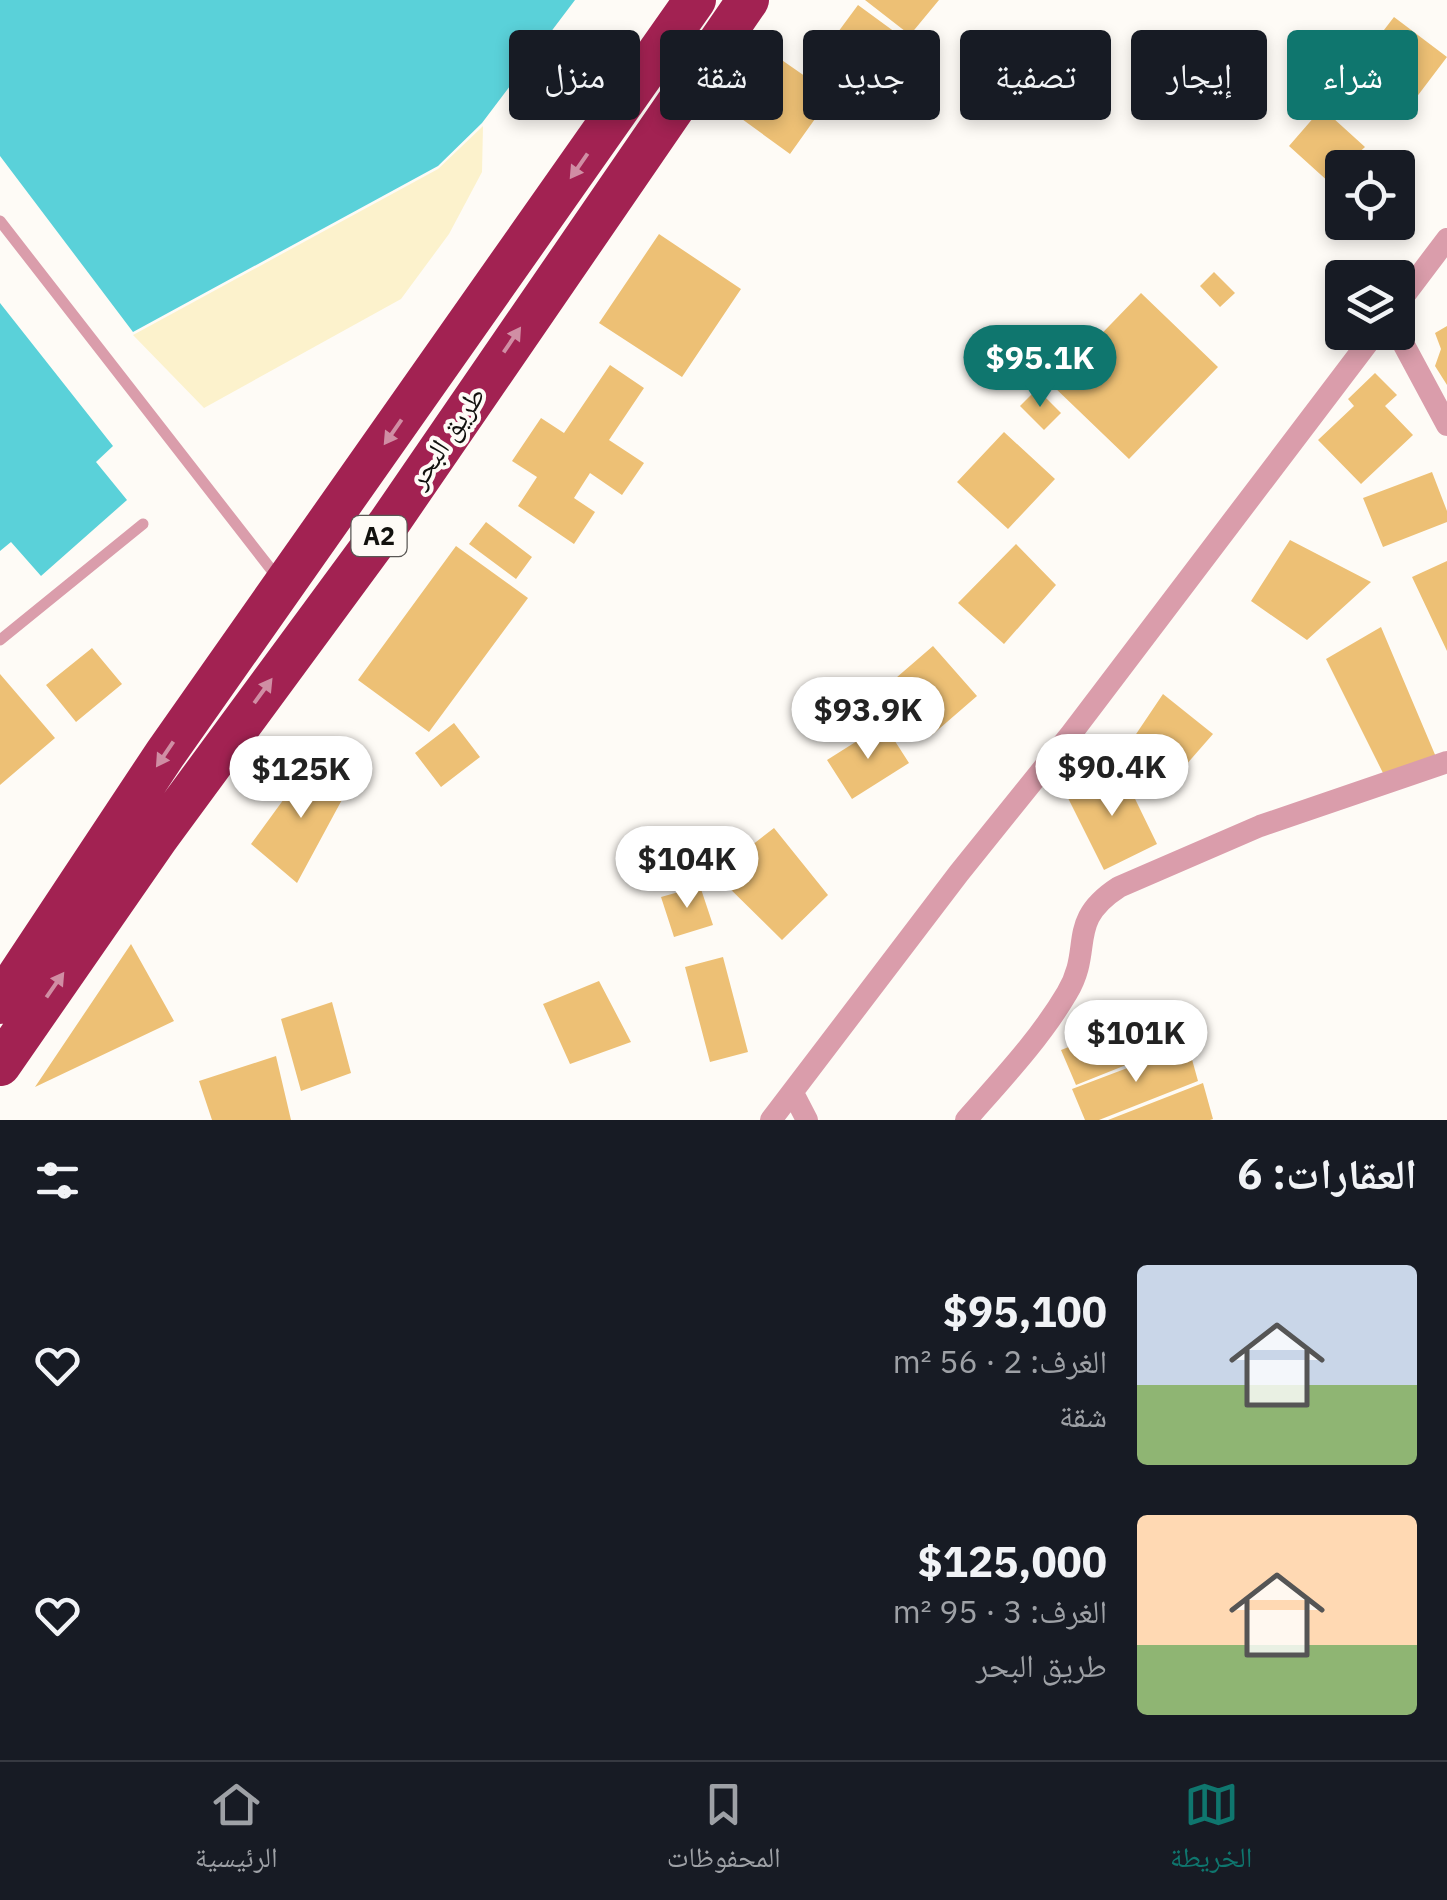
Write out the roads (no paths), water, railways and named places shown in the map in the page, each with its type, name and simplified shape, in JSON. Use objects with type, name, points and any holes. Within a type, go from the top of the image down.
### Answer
[{"type":"highway","name":"طريق البحر","points":[[0,1003],[165,754],[696,0]]},
{"type":"highway","name":"طريق البحر","points":[[0,1065],[158,837],[389,523],[748,0]]},
{"type":"street","points":[[1415,281],[1447,239]]},
{"type":"street","points":[[771,1120],[1362,350]]},
{"type":"street","points":[[1407,350],[1447,426]]},
{"type":"street","points":[[966,1120],[1026,1052],[1067,994],[1078,966],[1084,921],[1103,898],[1120,886],[1260,826],[1447,762]]},
{"type":"street","points":[[793,1093],[807,1120]]},
{"type":"lane","points":[[0,221],[284,586]]},
{"type":"lane","points":[[0,640],[143,524]]},
{"type":"water","points":[[0,0],[575,0],[552,30],[509,30],[509,87],[482,123],[438,166],[133,332],[0,156]]},
{"type":"water","points":[[0,303],[113,446],[96,462],[127,500],[41,576],[11,542],[0,551]]}]
